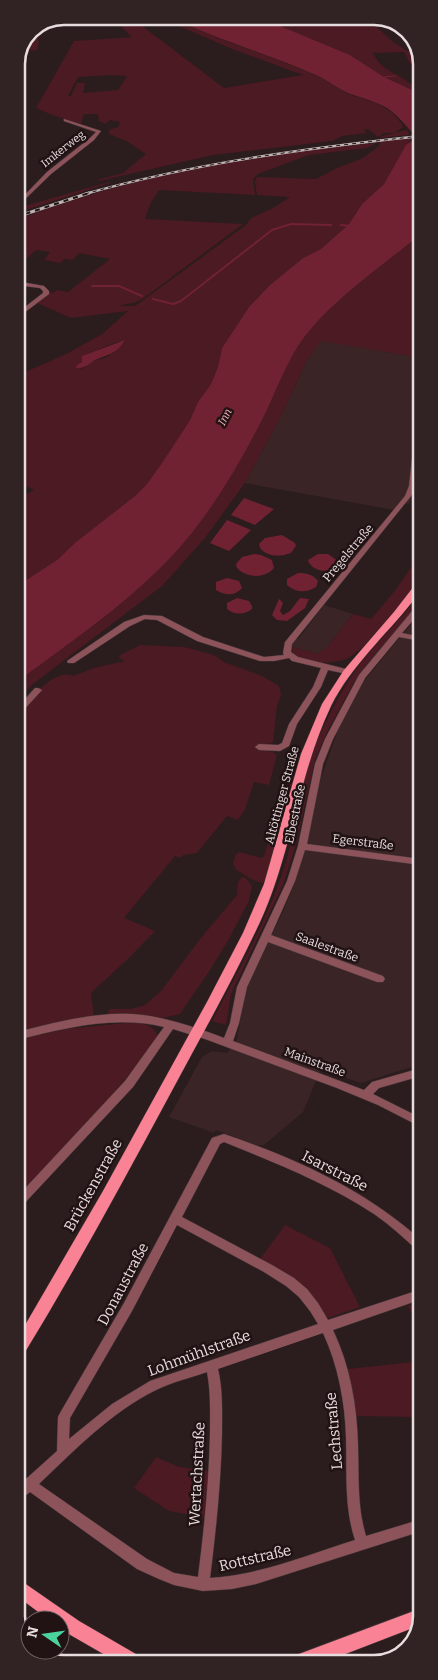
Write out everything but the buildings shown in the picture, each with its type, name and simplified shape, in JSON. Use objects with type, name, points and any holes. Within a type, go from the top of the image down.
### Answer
[{"type":"main road","name":"Altöttinger Straße","points":[[197,1032],[260,908],[279,858],[298,784],[313,737],[327,704],[347,672],[390,624],[413,594]]},
{"type":"main road","name":"Brückenstraße","points":[[25,1338],[93,1223],[197,1032]]},
{"type":"main road","points":[[25,1592],[73,1627],[121,1655]]},
{"type":"main road","points":[[320,1655],[413,1620]]},
{"type":"street","name":"Imkerweg","points":[[25,198],[49,173],[97,134],[97,130],[66,120]]},
{"type":"street","points":[[25,284],[42,288],[46,291],[46,294],[25,312]]},
{"type":"street","name":"Pregelstraße","points":[[290,656],[286,647],[290,640],[408,496],[413,477]]},
{"type":"street","name":"Elbestraße","points":[[227,1043],[233,1034],[237,1004],[242,987],[291,881],[302,846],[310,802],[320,764],[329,739],[362,677],[413,616]]},
{"type":"street","points":[[71,661],[127,624],[144,617],[158,618],[200,639],[263,659],[290,656],[295,660],[347,672]]},
{"type":"street","points":[[398,635],[413,638]]},
{"type":"street","points":[[259,747],[280,748],[286,744],[293,724],[317,687],[325,667]]},
{"type":"street","points":[[25,704],[38,690]]},
{"type":"street","name":"Egerstraße","points":[[302,846],[413,861]]},
{"type":"street","name":"Saalestraße","points":[[265,937],[380,980]]},
{"type":"street","name":"Mainstraße","points":[[25,1034],[47,1029],[119,1019],[135,1019],[170,1026],[197,1032],[366,1095],[413,1118]]},
{"type":"street","points":[[25,1195],[129,1084],[170,1026]]},
{"type":"street","points":[[366,1095],[376,1085],[413,1075]]},
{"type":"street","name":"Donaustraße","points":[[62,1451],[64,1417],[109,1342],[216,1141],[224,1138]]},
{"type":"street","name":"Isarstraße","points":[[224,1138],[281,1161],[364,1202],[413,1240]]},
{"type":"street","name":"Lechstraße","points":[[176,1219],[271,1270],[292,1284],[310,1302],[324,1326],[342,1368],[350,1409],[355,1514],[362,1543]]},
{"type":"street","name":"Lohmühlstraße","points":[[25,1488],[62,1451],[106,1415],[133,1396],[154,1385],[413,1297]]},
{"type":"street","name":"Wertachstraße","points":[[203,1585],[212,1514],[216,1449],[215,1379],[211,1365]]},
{"type":"street","name":"Rottstraße","points":[[30,1484],[142,1564],[174,1579],[203,1585],[232,1583],[256,1578],[413,1528]]},
{"type":"shaded area","points":[[120,25],[141,25],[224,88],[303,75],[232,49],[177,25],[186,25],[298,68],[321,78],[347,93],[377,104],[396,116],[403,127],[395,133],[384,133],[378,137],[368,129],[364,130],[367,133],[343,136],[332,141],[213,155],[99,181],[97,180],[123,173],[146,154],[128,142],[109,134],[109,130],[118,127],[120,122],[110,120],[105,124],[99,121],[98,114],[84,114],[81,124],[36,108],[74,41],[132,37]],"holes":[[[127,76],[118,90],[83,93],[85,83],[77,83],[71,96],[68,96],[78,77]]]},
{"type":"shaded area","points":[[278,25],[375,25],[412,56],[413,65],[411,65],[404,52],[373,53],[380,64],[386,69],[413,85],[413,90],[384,77],[350,55]]},
{"type":"shaded area","points":[[39,34],[38,50],[28,51]]},
{"type":"shaded area","points":[[405,130],[408,131],[409,135],[379,138]]},
{"type":"shaded area","points":[[411,138],[384,184],[362,204],[349,224],[321,249],[303,258],[270,285],[249,307],[222,348],[218,367],[211,384],[198,402],[190,420],[147,484],[57,560],[25,581],[25,495],[34,490],[25,486],[25,372],[64,355],[102,334],[128,311],[71,318],[37,303],[49,293],[57,290],[68,292],[110,259],[79,253],[73,260],[64,259],[60,263],[44,260],[50,252],[36,250],[25,258],[25,217],[105,190],[194,168],[284,153],[377,143],[367,148],[309,155],[258,174],[253,179],[255,195],[159,190],[151,202],[145,219],[243,224],[141,300],[117,306],[135,306],[246,225],[251,218],[273,208],[290,197],[257,195],[255,182],[257,177],[316,179],[363,158],[379,146],[380,141]],"holes":[[[117,342],[125,342],[107,357],[94,361],[81,369],[77,365],[82,362],[82,356]]]},
{"type":"shaded area","points":[[109,182],[110,183],[25,210],[25,206]]},
{"type":"shaded area","points":[[413,240],[413,357],[321,341],[307,360],[280,418],[245,483],[205,538],[162,586],[25,692],[25,676],[131,595],[173,555],[192,533],[232,475],[257,430],[300,343],[326,313]]},
{"type":"shaded area","points":[[321,340],[413,357],[413,495],[409,504],[400,502],[394,510],[245,483],[280,418],[307,360]]},
{"type":"shaded area","points":[[413,563],[413,589],[389,620],[356,653],[335,662],[313,662],[293,654],[292,647],[318,654],[323,649],[326,649],[353,614],[371,619],[405,577]]},
{"type":"shaded area","points":[[413,602],[413,610],[367,664],[353,684],[328,730],[315,760],[296,844],[283,885],[231,994],[226,1025],[212,1021],[257,934],[280,880],[291,843],[307,769],[324,726],[353,674]]},
{"type":"shaded area","points":[[324,605],[353,614],[326,649],[323,649],[318,654],[292,647],[294,640],[299,638]]},
{"type":"shaded area","points":[[413,622],[413,1067],[361,1083],[321,1069],[303,1112],[264,1145],[257,1145],[216,1130],[214,1133],[169,1117],[202,1057],[212,1051],[227,1053],[237,1040],[245,992],[295,882],[304,853],[320,781],[338,730],[364,681]]},
{"type":"shaded area","points":[[140,645],[184,647],[214,655],[224,662],[262,676],[279,686],[281,695],[277,706],[273,742],[258,749],[273,752],[277,755],[269,785],[254,782],[245,809],[238,820],[227,816],[197,853],[183,855],[181,858],[175,856],[124,918],[155,931],[91,993],[94,1017],[25,1030],[25,705],[42,687],[58,676],[73,676],[94,668],[125,661],[119,658],[120,655]]},
{"type":"shaded area","points":[[292,752],[299,755],[287,806],[263,883],[252,880],[236,870],[233,863],[236,854],[239,852],[262,858],[264,856],[275,817],[285,765]]},
{"type":"shaded area","points":[[242,877],[246,878],[252,886],[249,901],[229,939],[180,1014],[163,1018],[129,1014],[108,1015],[109,1009],[131,1009],[145,1005],[161,991],[200,939],[237,895],[238,882]]},
{"type":"shaded area","points":[[137,1022],[153,1028],[158,1037],[90,1120],[25,1190],[25,1038],[65,1029]]},
{"type":"shaded area","points":[[285,1225],[330,1248],[360,1307],[328,1318],[260,1259]]},
{"type":"shaded area","points":[[413,1304],[413,1317],[408,1306]]},
{"type":"shaded area","points":[[413,1362],[413,1417],[356,1416],[348,1369]]},
{"type":"shaded area","points":[[156,1457],[179,1467],[209,1471],[205,1518],[169,1511],[134,1488]]},
{"type":"water","points":[[189,25],[278,25],[350,55],[384,77],[413,90],[413,134],[390,110],[373,101],[348,93],[318,76],[299,68]]},
{"type":"water","name":"Inn","points":[[413,140],[413,240],[341,299],[300,343],[257,430],[232,475],[203,519],[173,555],[109,613],[25,676],[25,581],[57,560],[147,484],[190,420],[198,402],[211,384],[218,367],[222,348],[249,307],[270,285],[303,258],[321,249],[349,224],[362,204],[384,184],[406,145]]},
{"type":"water","points":[[125,340],[112,353],[84,367],[76,368],[82,362],[82,356]]},
{"type":"water","points":[[244,498],[274,509],[255,525],[231,515]]},
{"type":"water","points":[[227,520],[251,530],[229,551],[210,543]]},
{"type":"water","points":[[282,535],[295,543],[296,546],[291,553],[274,555],[266,553],[260,548],[259,544],[265,538]]},
{"type":"water","points":[[254,554],[272,560],[274,568],[266,574],[256,576],[245,574],[237,568],[236,564],[242,557]]},
{"type":"water","points":[[318,554],[328,554],[338,561],[337,567],[326,571],[318,570],[312,566],[308,560]]},
{"type":"water","points":[[298,573],[312,575],[318,581],[316,587],[302,591],[294,590],[287,585],[287,579]]},
{"type":"water","points":[[227,578],[239,581],[242,588],[236,593],[230,594],[216,590],[216,582]]},
{"type":"water","points":[[237,598],[249,601],[252,609],[239,614],[227,609],[227,603]]},
{"type":"water","points":[[300,598],[309,599],[305,608],[287,621],[277,620],[272,615],[279,599],[283,603],[280,611],[283,615],[290,611]]},
{"type":"waterway","points":[[384,77],[396,76]]},
{"type":"waterway","points":[[153,299],[173,304],[181,301],[272,230],[291,224],[331,225]]},
{"type":"waterway","points":[[341,225],[350,226]]},
{"type":"waterway","points":[[92,286],[119,286],[142,296]]},
{"type":"railway","points":[[85,194],[210,165],[336,146],[413,137]]},
{"type":"railway","points":[[25,214],[89,193]]}]
